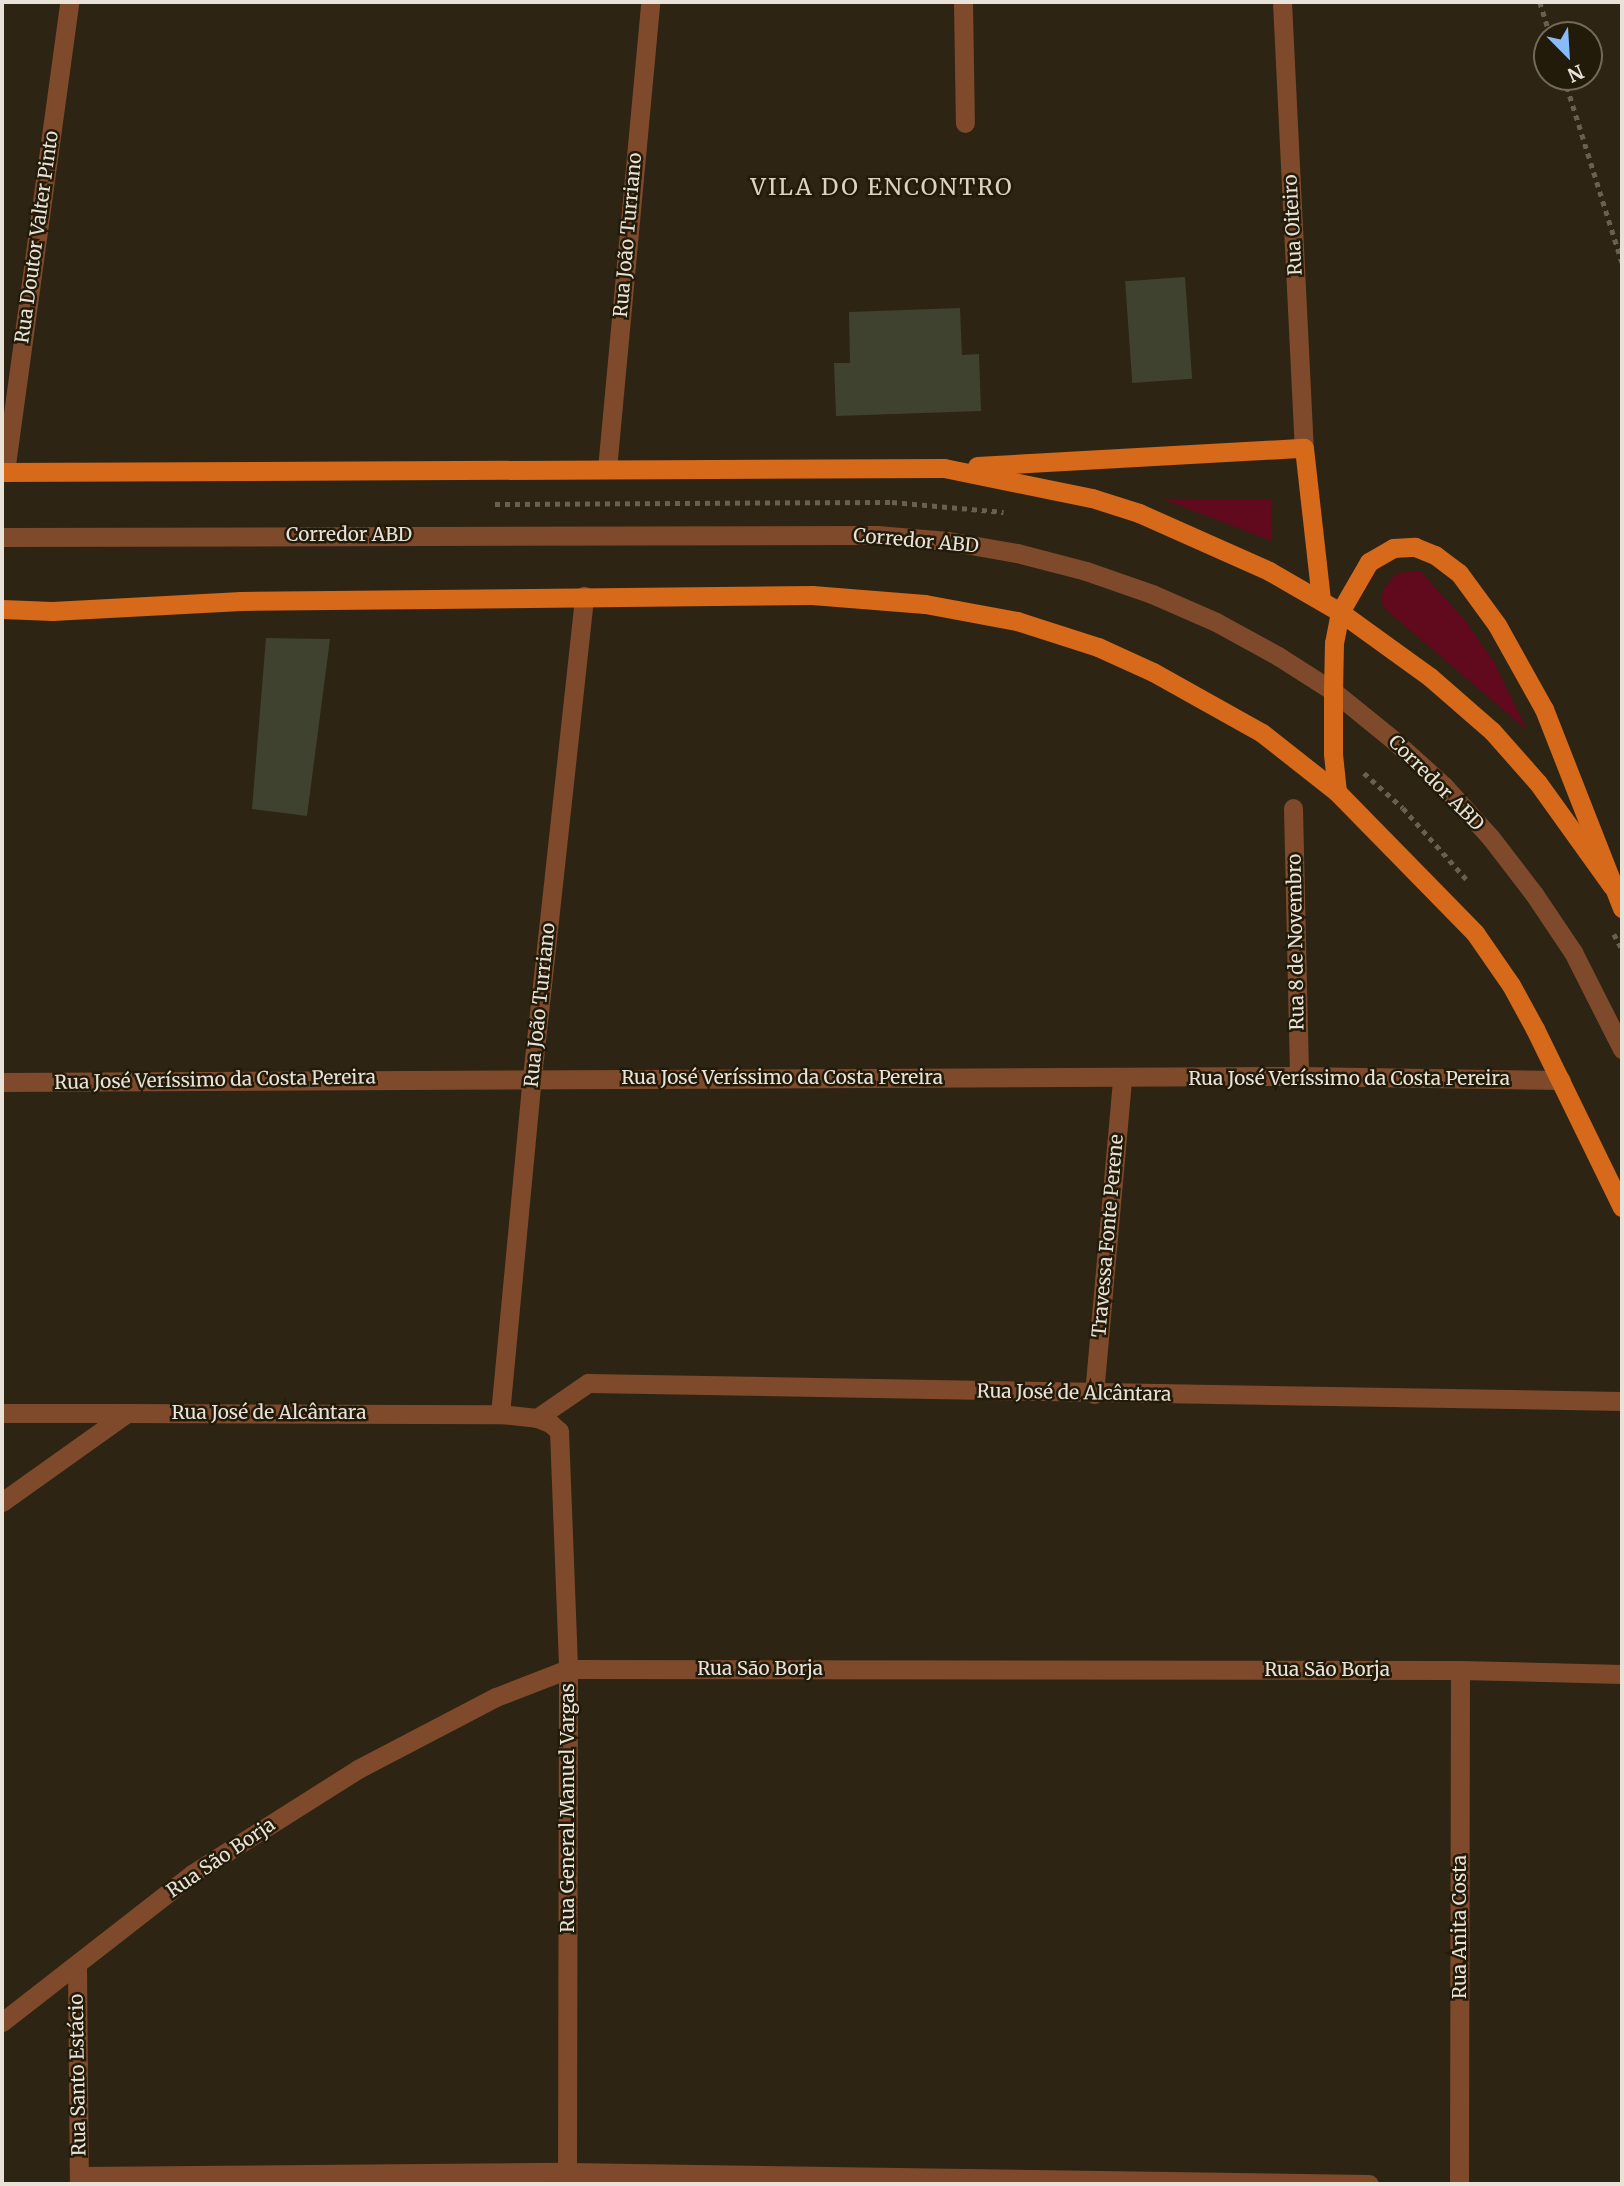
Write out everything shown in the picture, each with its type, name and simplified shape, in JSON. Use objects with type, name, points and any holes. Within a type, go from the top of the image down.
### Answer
[{"type":"main road","points":[[3,472],[944,468],[1304,448],[1321,600]]},
{"type":"main road","points":[[944,468],[1024,482],[1139,513],[1269,571],[1321,600],[1430,677],[1492,732],[1538,783],[1612,886]]},
{"type":"main road","points":[[1337,792],[1333,747],[1333,691],[1334,643],[1340,612],[1369,562],[1393,548],[1415,547],[1435,555],[1459,573],[1497,625],[1544,709],[1622,908]]},
{"type":"main road","points":[[2,609],[52,611],[241,601],[812,595],[925,604],[1017,621],[1098,647],[1163,677],[1262,733],[1337,792],[1475,933],[1511,985],[1561,1080],[1622,1207]]},
{"type":"street","name":"Rua Doutor Valter Pinto","points":[[3,472],[69,2]]},
{"type":"street","name":"Rua João Turriano","points":[[607,469],[650,2]]},
{"type":"street","points":[[963,2],[964,123]]},
{"type":"street","name":"Rua Oiteiro","points":[[1282,2],[1304,448]]},
{"type":"street","name":"Corredor ABD","points":[[2,537],[830,534],[948,541],[1074,568],[1152,594],[1216,622],[1278,656],[1333,691],[1434,776],[1491,838],[1534,894],[1573,952],[1622,1049]]},
{"type":"street","name":"Rua João Turriano","points":[[500,1414],[531,1077],[584,596]]},
{"type":"street","name":"Rua 8 de Novembro","points":[[1293,808],[1299,1076]]},
{"type":"street","name":"Rua José Veríssimo da Costa Pereira","points":[[2,1082],[531,1077],[1122,1079],[1299,1076],[1561,1080]]},
{"type":"street","name":"Travessa Fonte Perene","points":[[1094,1394],[1122,1079]]},
{"type":"street","name":"Rua José de Alcântara","points":[[537,1418],[588,1383],[1094,1394],[1622,1401]]},
{"type":"street","name":"Rua José de Alcântara","points":[[2,1413],[500,1414],[537,1418],[550,1423],[559,1432]]},
{"type":"street","points":[[2,1502],[127,1413]]},
{"type":"street","name":"Rua General Manuel Vargas","points":[[559,1432],[568,1669],[567,2178]]},
{"type":"street","name":"Rua São Borja","points":[[2,2022],[191,1874],[358,1769],[496,1697],[568,1669],[1460,1670],[1622,1674]]},
{"type":"street","name":"Rua Anita Costa","points":[[1460,1670],[1460,2184]]},
{"type":"street","name":"Rua Santo Estácio","points":[[76,1965],[79,2180]]},
{"type":"street","points":[[79,2180],[567,2178],[1369,2184]]},
{"type":"path","points":[[1540,2],[1546,21]]},
{"type":"path","points":[[1568,91],[1622,262]]},
{"type":"path","points":[[1333,747],[1403,808],[1472,886]]},
{"type":"shaded area","points":[[1271,499],[1272,541],[1165,500]]},
{"type":"shaded area","points":[[1420,571],[1464,619],[1494,662],[1527,730],[1384,608],[1381,598],[1384,588],[1397,573]]},
{"type":"building","points":[[1185,277],[1192,379],[1132,383],[1125,281]]},
{"type":"building","points":[[960,308],[962,355],[979,354],[981,411],[836,416],[834,363],[850,363],[849,312]]},
{"type":"building","points":[[266,638],[330,639],[307,816],[252,809]]},
{"type":"district","name":"VILA DO ENCONTRO","points":[[882,187]]}]
